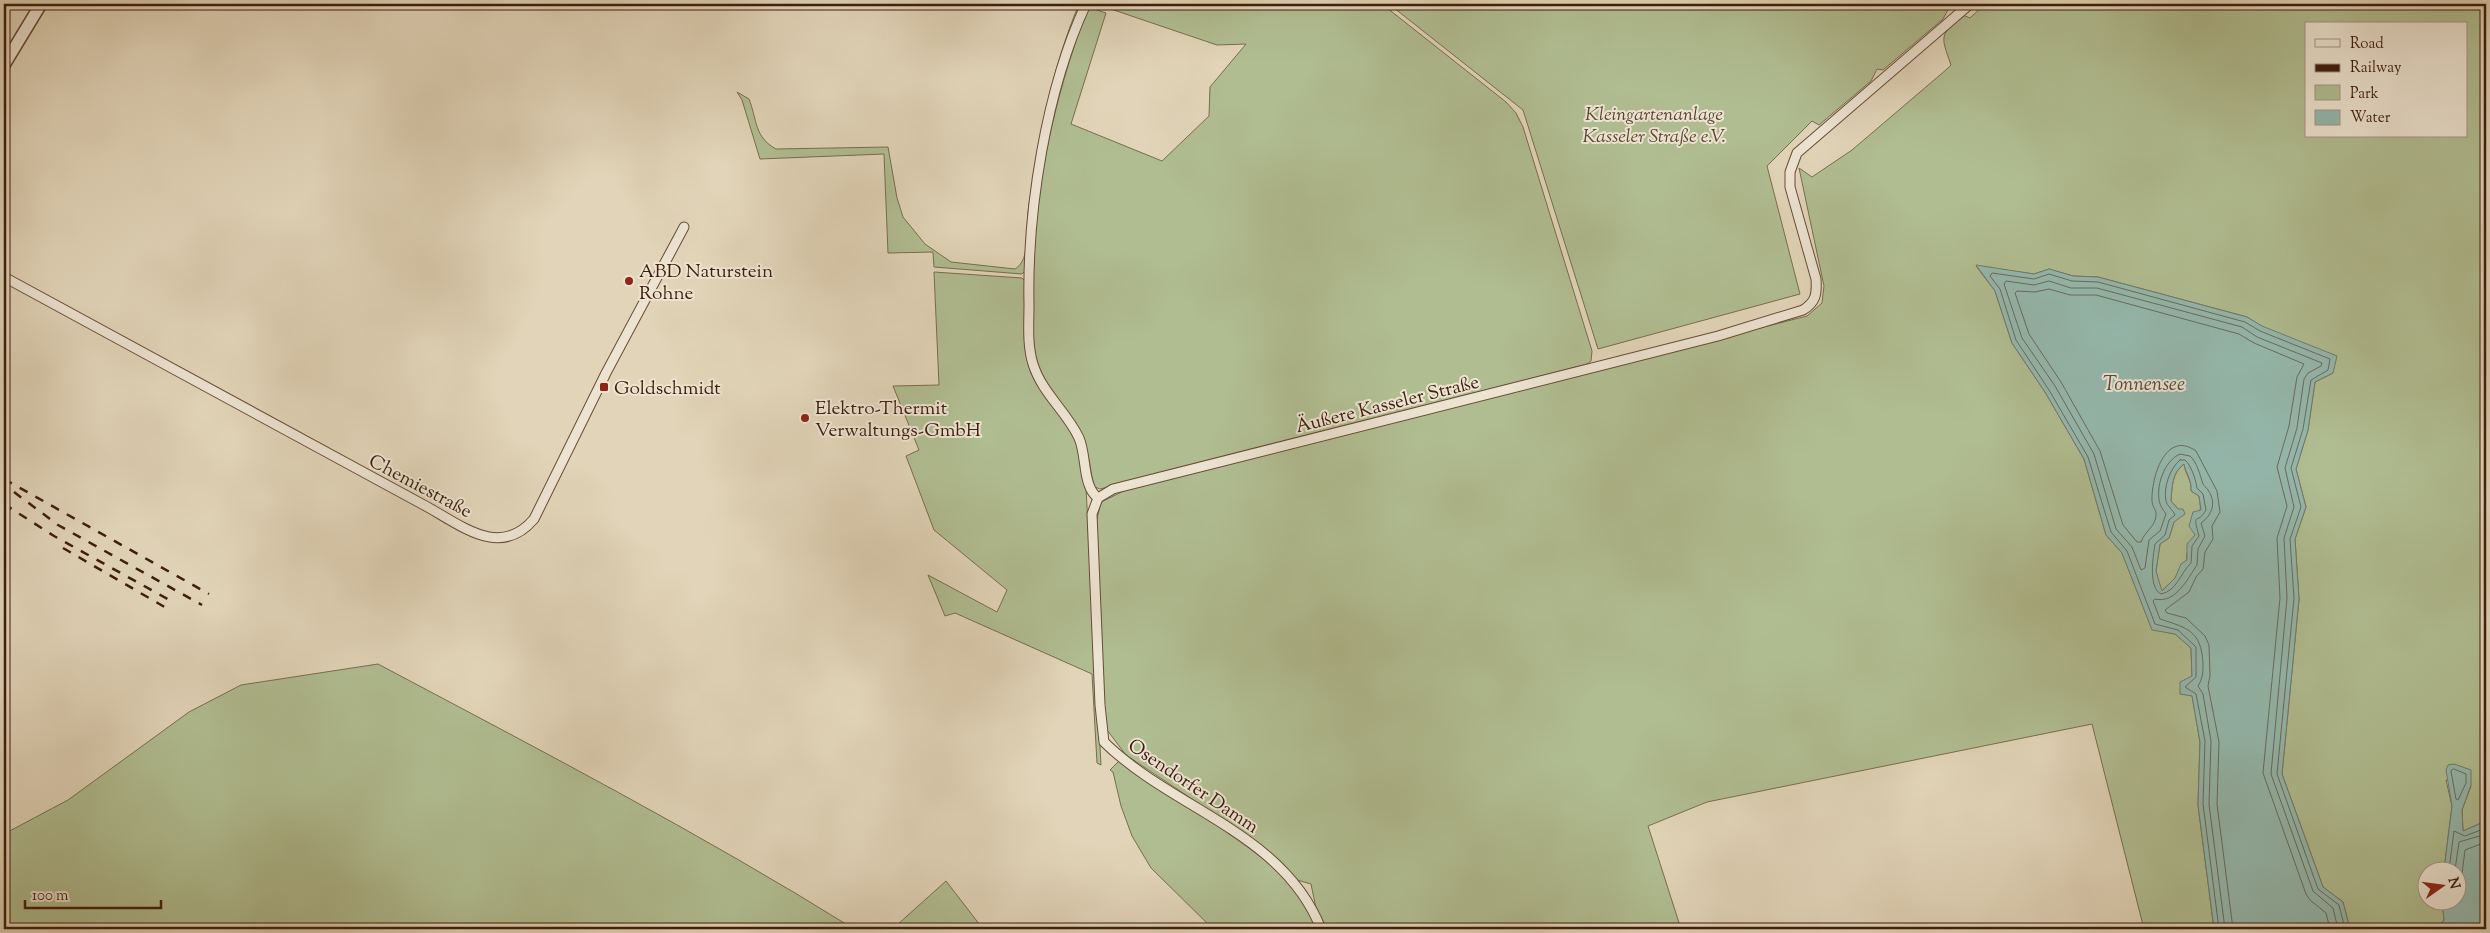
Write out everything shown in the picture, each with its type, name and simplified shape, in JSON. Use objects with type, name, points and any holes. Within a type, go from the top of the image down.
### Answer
[{"type":"street","points":[[4,65],[41,4]]},
{"type":"street","points":[[1086,4],[1060,80],[1042,154],[1030,242],[1029,339],[1037,374],[1079,438],[1091,490],[1098,498]]},
{"type":"street","name":"Äußere Kasseler Straße","points":[[1098,498],[1113,490],[1718,336],[1803,310],[1814,303],[1817,291],[1816,279],[1790,187],[1790,172],[1797,153],[1970,4]]},
{"type":"street","name":"Chemiestraße","points":[[4,276],[422,504],[487,538],[504,539],[524,530],[534,518],[606,373],[684,227]]},
{"type":"street","name":"Osendorfer Damm","points":[[1098,498],[1092,514],[1100,706],[1104,742],[1140,770],[1258,848],[1287,873],[1303,892],[1321,929]]},
{"type":"green space","points":[[1079,4],[1081,4],[1058,67],[1041,135],[1027,236],[1028,212],[1036,159],[1047,106],[1053,80],[1069,29]]},
{"type":"green space","points":[[1096,4],[1382,4],[1506,102],[1516,113],[1523,127],[1592,351],[1591,361],[1587,364],[1100,489],[1095,487],[1086,451],[1041,377],[1033,348],[1032,330],[1033,258],[1040,186],[1055,114],[1075,44],[1087,10],[1091,8],[1106,13],[1071,124],[1162,161],[1209,116],[1210,87],[1246,44],[1217,45]]},
{"type":"green space","name":"Kleingartenanlage Kasseler Straße e.V.","points":[[1389,4],[1951,4],[1943,19],[1883,70],[1877,69],[1871,81],[1819,125],[1812,121],[1767,166],[1800,294],[1598,349],[1523,110]]},
{"type":"green space","points":[[1985,4],[2486,4],[2486,821],[2463,831],[2462,810],[2471,786],[2446,780],[2452,806],[2445,860],[2418,860],[2418,910],[2443,910],[2444,920],[2439,926],[2442,929],[2350,929],[2343,902],[2323,887],[2282,774],[2299,599],[2295,539],[2306,507],[2296,469],[2308,430],[2315,382],[2333,373],[2247,317],[2098,277],[2073,276],[2049,269],[2034,274],[1976,266],[1995,291],[2012,343],[2045,392],[2084,459],[2106,535],[2122,553],[2152,629],[2175,634],[2191,648],[2192,676],[2180,694],[2192,695],[2200,742],[2198,805],[2214,929],[2144,929],[2092,724],[1707,802],[1648,826],[1681,929],[1326,929],[1316,908],[1311,884],[1297,880],[1261,845],[1126,755],[1107,730],[1103,701],[1096,523],[1101,502],[1126,490],[1807,316],[1822,303],[1824,286],[1799,168],[1812,177],[1852,150],[1947,69],[1951,65],[1945,47],[1944,36],[1950,27],[1963,15],[1970,18]]},
{"type":"green space","points":[[737,92],[749,99],[760,133],[776,149],[888,147],[897,198],[903,217],[925,244],[951,262],[1015,269],[1024,259],[1026,248],[1025,271],[1022,274],[934,267],[933,252],[888,253],[884,154],[760,159],[742,100]]},
{"type":"green space","points":[[934,272],[1022,278],[1025,281],[1027,351],[1077,444],[1086,488],[1101,765],[1097,763],[1092,674],[955,613],[945,616],[928,575],[997,612],[1007,590],[934,530],[906,456],[919,450],[893,386],[939,385]]},
{"type":"green space","points":[[2184,464],[2191,491],[2199,496],[2199,522],[2188,551],[2187,560],[2181,566],[2174,579],[2161,593],[2156,571],[2160,544],[2169,538],[2178,509],[2171,501],[2172,485],[2177,471]]},
{"type":"green space","points":[[378,664],[678,825],[854,929],[4,929],[4,834],[68,800],[189,712],[241,685]]},
{"type":"green space","points":[[1119,761],[1256,851],[1290,882],[1318,929],[1213,929],[1151,868],[1132,836],[1121,806],[1113,772],[1110,770]]},
{"type":"green space","points":[[946,881],[983,929],[891,929],[897,925]]},
{"type":"water","name":"Tonnensee","points":[[1976,265],[2034,274],[2049,269],[2073,276],[2098,277],[2247,317],[2262,326],[2337,356],[2333,373],[2315,382],[2308,430],[2296,469],[2306,507],[2295,539],[2299,599],[2282,774],[2323,887],[2343,902],[2350,929],[2214,929],[2198,805],[2200,742],[2192,696],[2180,694],[2180,682],[2192,676],[2191,648],[2175,634],[2152,630],[2122,553],[2106,535],[2084,459],[2045,392],[2012,343],[1995,291]],"holes":[[[2184,464],[2191,484],[2191,491],[2199,496],[2201,510],[2193,512],[2189,526],[2195,535],[2187,544],[2187,560],[2181,564],[2175,578],[2162,591],[2156,571],[2160,544],[2169,538],[2174,522],[2185,514],[2183,509],[2178,509],[2171,501],[2172,485],[2175,476]]]},
{"type":"water","points":[[2454,764],[2471,770],[2471,785],[2462,810],[2463,831],[2486,821],[2486,929],[2453,929],[2449,927],[2442,929],[2439,927],[2444,920],[2443,910],[2468,910],[2468,860],[2445,860],[2452,806],[2446,770],[2448,765]]},
{"type":"railway","points":[[4,479],[209,594]]},
{"type":"railway","points":[[14,492],[58,525],[202,605]]},
{"type":"railway","points":[[4,504],[54,536],[173,602]]},
{"type":"railway","points":[[63,548],[168,609]]},
{"type":"place","name":"ABD Naturstein Rohne","points":[[629,281]]},
{"type":"place","name":"Goldschmidt","points":[[604,387]]},
{"type":"place","name":"Elektro-Thermit Verwaltungs-GmbH","points":[[805,418]]}]
